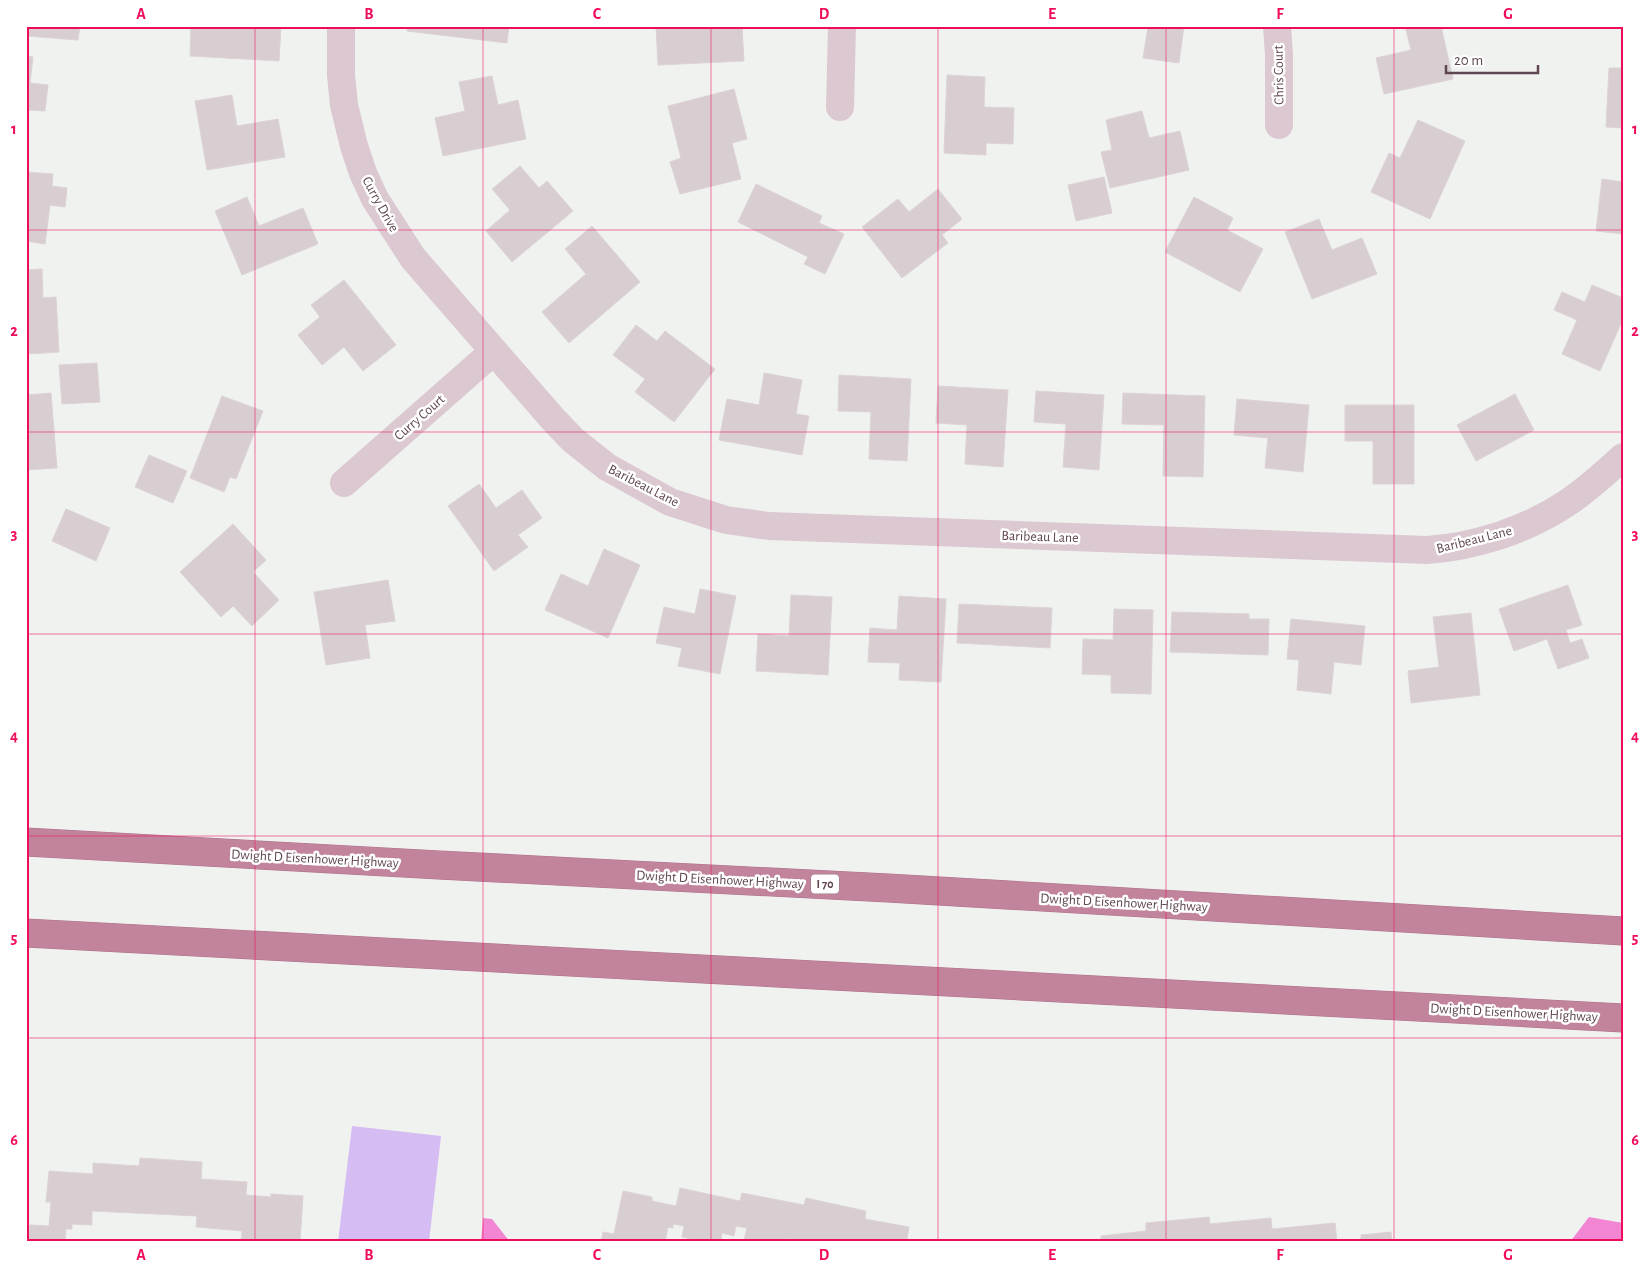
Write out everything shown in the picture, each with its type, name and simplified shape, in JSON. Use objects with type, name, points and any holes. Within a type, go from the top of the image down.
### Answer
[{"type":"highway","name":"Dwight D Eisenhower Highway","points":[[26,842],[888,888],[1623,931]]},
{"type":"highway","name":"Dwight D Eisenhower Highway","points":[[26,933],[1623,1018]]},
{"type":"street","name":"Curry Drive","points":[[341,26],[340,62],[344,105],[354,146],[363,173],[375,199],[413,258],[494,351]]},
{"type":"street","points":[[840,107],[842,26]]},
{"type":"street","name":"Chris Court","points":[[1277,26],[1279,125]]},
{"type":"street","name":"Baribeau Lane","points":[[494,351],[573,440],[619,475],[670,502],[726,520],[769,526],[1434,550],[1506,533],[1533,522],[1566,504],[1594,484],[1623,456]]},
{"type":"street","name":"Curry Court","points":[[344,483],[494,351]]},
{"type":"shaded area","points":[[352,1126],[441,1136],[429,1242],[338,1242]]},
{"type":"shaded area","points":[[1589,1217],[1623,1223],[1623,1242],[1570,1242]]},
{"type":"shaded area","points":[[483,1218],[492,1219],[510,1242],[481,1242]]},
{"type":"building","points":[[26,26],[80,26],[78,40],[26,36]]},
{"type":"building","points":[[191,26],[281,26],[279,61],[190,56]]},
{"type":"building","points":[[408,26],[509,26],[507,43],[407,31]]},
{"type":"building","points":[[656,26],[742,26],[744,61],[658,65]]},
{"type":"building","points":[[1145,26],[1184,26],[1179,63],[1143,58],[1148,27]]},
{"type":"building","points":[[1405,26],[1441,26],[1453,79],[1384,94],[1376,58],[1411,50]]},
{"type":"building","points":[[26,56],[33,57],[30,83],[48,85],[45,111],[28,110],[26,124]]},
{"type":"building","points":[[1609,68],[1623,68],[1623,128],[1606,127]]},
{"type":"building","points":[[947,75],[985,77],[984,107],[1014,108],[1013,144],[986,143],[986,155],[944,153]]},
{"type":"building","points":[[492,76],[498,105],[518,100],[526,139],[443,156],[435,118],[465,111],[459,82]]},
{"type":"building","points":[[734,89],[747,139],[732,143],[741,179],[680,194],[670,162],[681,158],[668,106]]},
{"type":"building","points":[[232,95],[237,126],[278,119],[285,157],[207,170],[195,101]]},
{"type":"building","points":[[1142,111],[1149,138],[1180,131],[1189,170],[1110,188],[1101,152],[1112,150],[1106,120]]},
{"type":"building","points":[[1418,120],[1465,141],[1430,219],[1371,192],[1389,153],[1400,158]]},
{"type":"building","points":[[520,166],[539,188],[547,181],[573,211],[512,262],[486,231],[510,210],[492,189]]},
{"type":"building","points":[[26,172],[53,174],[52,186],[67,188],[65,207],[50,205],[45,244],[26,241]]},
{"type":"building","points":[[1104,177],[1112,213],[1076,221],[1068,185]]},
{"type":"building","points":[[1602,179],[1623,182],[1623,234],[1596,231]]},
{"type":"building","points":[[756,184],[822,216],[819,223],[844,234],[825,274],[804,264],[808,257],[738,222]]},
{"type":"building","points":[[938,189],[962,219],[942,235],[948,243],[902,278],[862,227],[898,199],[909,212]]},
{"type":"building","points":[[247,197],[259,226],[303,208],[318,244],[242,275],[215,211]]},
{"type":"building","points":[[1194,197],[1233,218],[1227,230],[1263,249],[1240,292],[1165,252]]},
{"type":"building","points":[[1319,219],[1332,250],[1362,238],[1377,274],[1312,299],[1285,232]]},
{"type":"building","points":[[592,226],[640,282],[569,343],[542,312],[586,274],[565,249]]},
{"type":"building","points":[[42,269],[43,298],[56,297],[59,352],[26,354],[26,270]]},
{"type":"building","points":[[344,280],[396,345],[363,371],[344,347],[322,365],[298,335],[320,317],[311,305]]},
{"type":"building","points":[[1592,285],[1623,298],[1623,319],[1600,371],[1562,354],[1577,320],[1554,310],[1562,292],[1585,302]]},
{"type":"building","points":[[636,325],[657,341],[665,331],[715,369],[674,422],[635,392],[645,379],[613,355]]},
{"type":"building","points":[[97,363],[100,402],[62,404],[59,365]]},
{"type":"building","points":[[764,373],[802,380],[796,414],[809,416],[802,455],[719,440],[727,399],[759,405]]},
{"type":"building","points":[[839,375],[911,379],[907,461],[869,459],[871,412],[838,411]]},
{"type":"building","points":[[938,386],[1008,390],[1003,467],[965,464],[967,425],[936,423]]},
{"type":"building","points":[[1036,391],[1104,395],[1099,470],[1063,467],[1066,424],[1034,422]]},
{"type":"building","points":[[51,393],[57,468],[26,470],[26,395]]},
{"type":"building","points":[[1123,393],[1205,396],[1203,477],[1163,476],[1164,425],[1122,424]]},
{"type":"building","points":[[1515,394],[1534,430],[1476,461],[1457,425]]},
{"type":"building","points":[[222,396],[263,411],[236,479],[230,477],[224,492],[190,478]]},
{"type":"building","points":[[1237,399],[1309,405],[1303,472],[1265,468],[1268,438],[1234,435]]},
{"type":"building","points":[[1345,405],[1414,405],[1414,484],[1373,484],[1373,441],[1345,441]]},
{"type":"building","points":[[149,455],[187,471],[173,503],[135,487]]},
{"type":"building","points":[[479,484],[496,508],[522,490],[542,518],[518,535],[528,547],[494,571],[448,506]]},
{"type":"building","points":[[66,509],[110,528],[96,561],[52,541]]},
{"type":"building","points":[[233,524],[266,560],[253,572],[279,600],[252,626],[233,606],[221,617],[180,572]]},
{"type":"building","points":[[604,549],[640,565],[608,638],[545,610],[561,574],[588,586]]},
{"type":"building","points":[[388,580],[395,621],[365,625],[370,658],[326,665],[314,592]]},
{"type":"building","points":[[1568,585],[1582,625],[1566,630],[1570,643],[1582,639],[1589,658],[1558,669],[1547,639],[1514,651],[1499,609]]},
{"type":"building","points":[[700,589],[736,596],[720,674],[678,666],[682,648],[656,643],[664,607],[695,614]]},
{"type":"building","points":[[791,595],[832,597],[828,675],[756,671],[758,634],[789,636]]},
{"type":"building","points":[[899,596],[946,599],[941,682],[899,680],[900,663],[868,662],[870,628],[897,630]]},
{"type":"building","points":[[959,604],[1052,608],[1050,648],[957,643]]},
{"type":"building","points":[[1114,609],[1153,610],[1151,694],[1111,693],[1111,675],[1082,674],[1083,639],[1113,640]]},
{"type":"building","points":[[1172,612],[1249,614],[1249,619],[1269,619],[1268,655],[1170,652]]},
{"type":"building","points":[[1471,613],[1480,695],[1411,703],[1408,671],[1439,667],[1433,617]]},
{"type":"building","points":[[1291,619],[1365,626],[1361,665],[1334,662],[1331,694],[1297,690],[1299,660],[1287,659]]},
{"type":"building","points":[[140,1158],[202,1162],[201,1179],[247,1182],[246,1195],[271,1197],[271,1194],[303,1196],[300,1241],[241,1242],[242,1231],[196,1227],[197,1216],[92,1211],[92,1225],[72,1224],[72,1229],[66,1229],[65,1241],[77,1242],[28,1242],[30,1225],[49,1226],[51,1202],[46,1202],[49,1171],[93,1174],[93,1163],[139,1166]]},
{"type":"building","points":[[680,1188],[740,1201],[742,1193],[804,1205],[806,1198],[866,1211],[865,1219],[909,1227],[907,1239],[919,1242],[796,1242],[796,1240],[785,1238],[784,1242],[752,1242],[744,1240],[747,1228],[736,1226],[734,1236],[722,1233],[721,1242],[704,1242],[682,1237],[684,1226],[673,1224],[673,1228],[668,1227],[665,1242],[601,1242],[603,1232],[614,1234],[623,1191],[652,1197],[652,1201],[676,1206]]},
{"type":"building","points":[[1209,1217],[1210,1224],[1271,1218],[1272,1229],[1335,1223],[1337,1242],[1101,1242],[1101,1236],[1146,1231],[1146,1223]]},
{"type":"building","points":[[1391,1232],[1392,1242],[1341,1242],[1361,1239],[1361,1235]]}]
